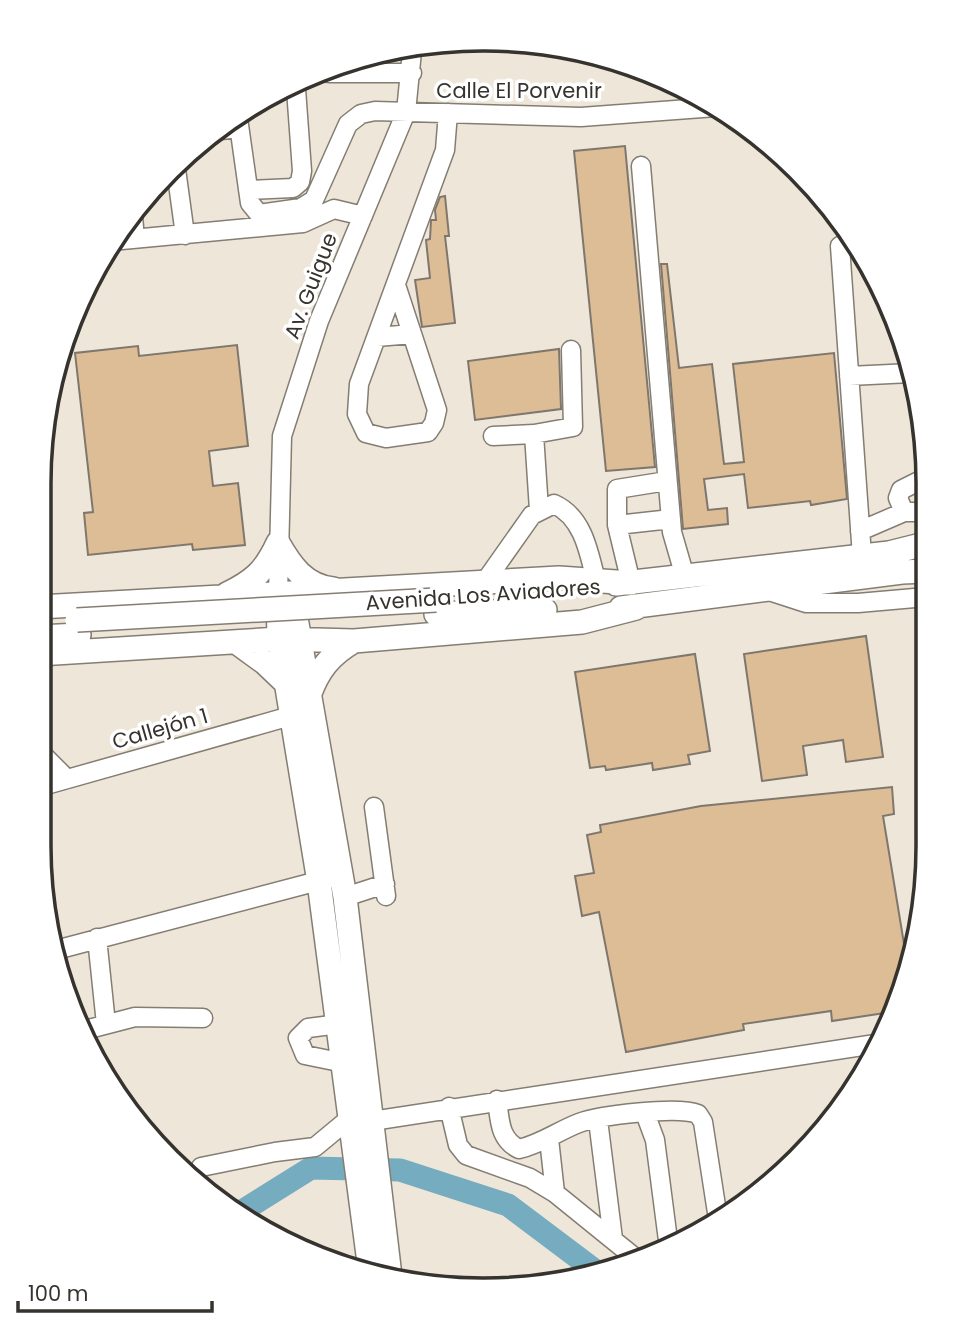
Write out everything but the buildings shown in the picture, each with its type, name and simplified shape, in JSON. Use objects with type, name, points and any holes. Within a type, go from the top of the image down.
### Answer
[{"type":"main road","points":[[278,543],[291,566],[309,582],[321,588],[347,591]]},
{"type":"main road","points":[[218,599],[254,581],[266,568],[278,543]]},
{"type":"main road","name":"Avenida Los Aviadores","points":[[436,607],[862,556],[916,546]]},
{"type":"main road","name":"Avenida Los Aviadores","points":[[51,624],[78,627],[436,607],[636,608],[916,572]]},
{"type":"main road","points":[[51,606],[559,578],[631,583]]},
{"type":"main road","points":[[285,595],[288,685],[335,885],[339,1024],[344,1063],[362,1130]]},
{"type":"main road","points":[[51,653],[288,639],[354,641],[582,622],[636,608]]},
{"type":"main road","name":"Avenida Los Aviadores","points":[[51,634],[78,627]]},
{"type":"main road","points":[[288,639],[309,696],[335,885],[371,1207],[370,1264]]},
{"type":"main road","points":[[309,696],[317,674],[335,652],[354,641]]},
{"type":"main road","points":[[236,642],[265,663],[288,685]]},
{"type":"main road","points":[[371,1207],[388,1268]]},
{"type":"street","name":"Av. Guigue","points":[[285,595],[278,543],[282,436],[320,321],[406,112],[412,73],[411,57]]},
{"type":"street","points":[[347,73],[412,73]]},
{"type":"street","points":[[239,126],[248,190],[293,188],[300,182],[302,171],[296,93]]},
{"type":"street","name":"Calle El Porvenir","points":[[248,190],[250,203],[259,214],[301,208],[314,200],[348,124],[361,114],[375,111],[581,117],[699,108]]},
{"type":"street","points":[[396,285],[437,410],[434,423],[428,432],[386,438],[366,433],[357,414],[359,384],[445,150],[448,113]]},
{"type":"street","points":[[641,166],[671,519],[685,577]]},
{"type":"street","points":[[178,176],[185,235]]},
{"type":"street","points":[[126,240],[303,223],[334,209],[363,216]]},
{"type":"street","points":[[134,228],[135,239]]},
{"type":"street","points":[[844,244],[840,246],[862,556]]},
{"type":"street","points":[[377,337],[412,334]]},
{"type":"street","points":[[493,436],[534,434],[573,427],[571,350]]},
{"type":"street","points":[[849,376],[903,373]]},
{"type":"street","points":[[534,434],[539,510]]},
{"type":"street","points":[[631,583],[617,525],[617,489],[667,481]]},
{"type":"street","points":[[904,512],[898,498],[901,490],[916,483]]},
{"type":"street","points":[[484,583],[539,510],[554,504],[566,510],[584,538],[596,581]]},
{"type":"street","points":[[860,531],[904,512],[916,512]]},
{"type":"street","points":[[617,525],[671,519]]},
{"type":"street","points":[[766,590],[806,603],[858,603],[916,598]]},
{"type":"street","name":"Callejón 1","points":[[51,783],[293,715]]},
{"type":"street","points":[[51,764],[66,779]]},
{"type":"street","points":[[63,948],[335,885],[385,890],[374,807]]},
{"type":"street","points":[[97,939],[106,1024]]},
{"type":"street","points":[[91,1028],[135,1017],[203,1018]]},
{"type":"street","points":[[339,1024],[308,1028],[298,1038],[305,1055],[344,1063]]},
{"type":"street","points":[[201,1167],[315,1147],[362,1130],[449,1107],[867,1045]]},
{"type":"street","points":[[497,1100],[502,1131],[508,1144],[519,1149],[549,1139],[580,1122],[673,1109],[698,1114],[703,1122],[717,1210]]},
{"type":"street","points":[[449,1107],[458,1145],[466,1155],[530,1178],[555,1193],[629,1253]]},
{"type":"street","points":[[645,1113],[655,1140],[668,1237]]},
{"type":"street","points":[[598,1120],[613,1239]]},
{"type":"street","points":[[549,1139],[555,1193]]},
{"type":"waterway","points":[[247,1208],[311,1168],[400,1170],[508,1205],[589,1266]]}]
